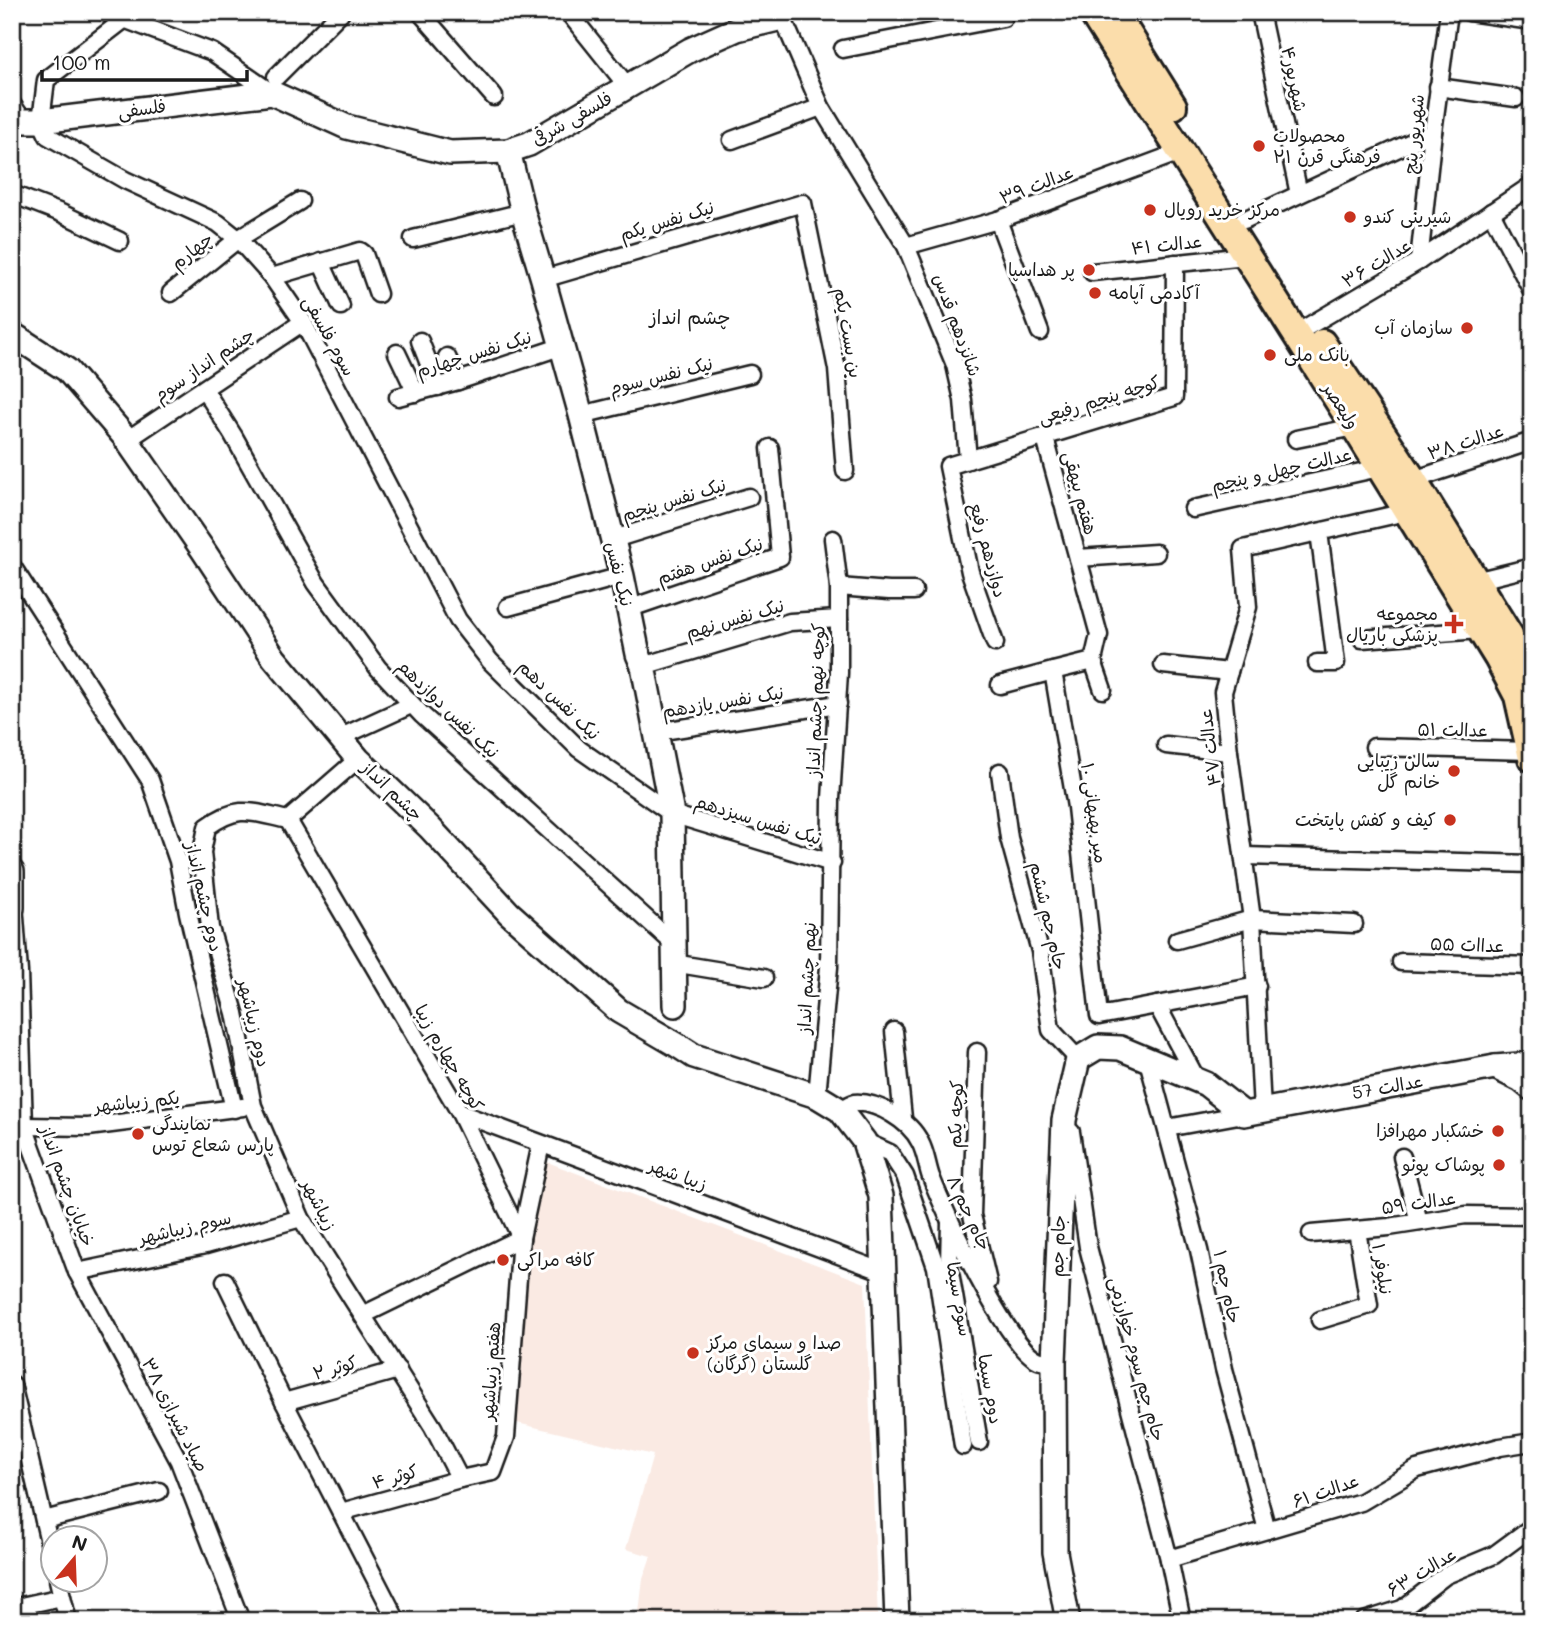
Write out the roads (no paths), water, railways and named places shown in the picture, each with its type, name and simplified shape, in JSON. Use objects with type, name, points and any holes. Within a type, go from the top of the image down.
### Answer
[{"type":"main road","name":"ولیعصر","points":[[1092,12],[1246,256],[1413,480],[1532,671]]},
{"type":"main road","name":"ولیعصر","points":[[1114,12],[1244,220],[1355,427],[1518,696],[1532,758]]},
{"type":"street","points":[[105,12],[212,52],[274,85],[341,12]]},
{"type":"street","points":[[420,12],[494,97]]},
{"type":"street","points":[[568,12],[628,87]]},
{"type":"street","points":[[843,49],[1003,18],[1004,12]]},
{"type":"street","name":"شهریور۴","points":[[1260,12],[1299,194]]},
{"type":"street","name":"شهریور پنج","points":[[1419,261],[1449,12]]},
{"type":"street","points":[[1469,12],[1532,21]]},
{"type":"street","name":"فلسفی شرقی","points":[[274,85],[347,127],[450,153],[508,151],[529,144],[690,50],[737,29],[781,15]]},
{"type":"street","name":"شانزدهم قدس","points":[[781,15],[821,107],[906,246],[956,365],[963,400],[968,460]]},
{"type":"street","points":[[22,117],[46,80],[125,19]]},
{"type":"street","name":"فلسفی","points":[[22,117],[274,85]]},
{"type":"street","points":[[1438,87],[1516,98]]},
{"type":"street","points":[[732,140],[821,107]]},
{"type":"street","name":"سوم فلسفی","points":[[22,117],[48,136],[125,180],[218,223],[238,239],[272,277],[303,322],[458,620],[490,661]]},
{"type":"street","points":[[1244,220],[1433,132]]},
{"type":"street","name":"نیک نفس","points":[[508,151],[560,347],[581,415],[622,576],[635,660],[656,732],[672,814],[675,1004]]},
{"type":"street","name":"عدالت ۳۹","points":[[906,246],[998,220],[1180,152]]},
{"type":"street","name":"عدالت ۳۶","points":[[1302,330],[1419,261],[1532,185]]},
{"type":"street","points":[[12,194],[61,213],[120,241]]},
{"type":"street","name":"چهارم","points":[[170,293],[238,239],[300,201]]},
{"type":"street","name":"نیک نفس یکم","points":[[543,279],[803,203]]},
{"type":"street","name":"بن بست یکم","points":[[803,203],[837,369],[845,471]]},
{"type":"street","points":[[413,239],[523,212]]},
{"type":"street","points":[[1491,212],[1532,291]]},
{"type":"street","points":[[998,220],[1040,332]]},
{"type":"street","points":[[272,277],[360,251],[364,254],[378,294]]},
{"type":"street","name":"عدالت ۴۱","points":[[1091,272],[1246,256]]},
{"type":"street","points":[[321,261],[341,306]]},
{"type":"street","name":"کوچه پنجم رفیعی","points":[[948,466],[1174,397],[1175,263]]},
{"type":"street","name":"چشم انداز سوم","points":[[127,440],[303,322]]},
{"type":"street","name":"چشم انداز","points":[[12,334],[67,370],[127,440],[274,658],[358,759],[430,828],[509,913],[619,1011],[695,1056],[817,1096],[840,1110],[864,1141]]},
{"type":"street","points":[[420,341],[438,387]]},
{"type":"street","name":"نیک نفس چهارم","points":[[398,397],[458,381],[560,347]]},
{"type":"street","points":[[397,353],[416,393]]},
{"type":"street","points":[[447,358],[458,381]]},
{"type":"street","name":"نیک نفس سوم","points":[[581,415],[750,374]]},
{"type":"street","name":"نیک نفس دوازدهم","points":[[204,389],[233,435],[316,583],[378,668],[411,705],[673,953]]},
{"type":"street","points":[[1296,439],[1355,427]]},
{"type":"street","name":"هفتم بیهقی","points":[[1045,438],[1099,635],[1093,661]]},
{"type":"street","name":"عدالت ۳۸","points":[[1413,480],[1532,441]]},
{"type":"street","name":"نیک نفس هفتم","points":[[628,610],[780,557],[770,448]]},
{"type":"street","name":"دوازدهم رفیع","points":[[948,466],[970,572],[995,643]]},
{"type":"street","name":"عدالت چهل و پنجم","points":[[1193,509],[1379,468]]},
{"type":"street","name":"نیک نفس پنجم","points":[[611,540],[749,497]]},
{"type":"street","name":"عدالت ۴۷","points":[[1253,1112],[1257,986],[1245,856],[1223,692],[1248,607],[1243,549],[1406,512]]},
{"type":"street","points":[[1317,663],[1336,663],[1319,532]]},
{"type":"street","name":"کوچه نهم چشم انداز","points":[[832,863],[831,799],[838,704],[839,619],[839,587],[833,539]]},
{"type":"street","points":[[1078,558],[1156,553]]},
{"type":"street","name":"دوم چشم انداز","points":[[12,566],[150,780],[178,861],[234,1109]]},
{"type":"street","points":[[1475,581],[1532,567]]},
{"type":"street","points":[[508,607],[622,576]]},
{"type":"street","points":[[839,587],[914,591]]},
{"type":"street","name":"نیک نفس نهم","points":[[635,660],[790,622],[839,619]]},
{"type":"street","points":[[1362,639],[1479,630]]},
{"type":"street","name":"نیک نفس دهم","points":[[490,661],[579,749],[672,814]]},
{"type":"street","points":[[1000,685],[1093,661],[1103,690]]},
{"type":"street","points":[[1163,665],[1229,672]]},
{"type":"street","name":"۱۰ میر بهبهانی","points":[[1053,671],[1076,807],[1099,1016],[1157,1005]]},
{"type":"street","name":"نیک نفس یازدهم","points":[[656,732],[838,704]]},
{"type":"street","points":[[341,737],[411,705]]},
{"type":"street","points":[[1166,745],[1229,752]]},
{"type":"street","name":"عدالت ۵۱","points":[[1374,747],[1531,751]]},
{"type":"street","points":[[288,820],[358,759]]},
{"type":"street","name":"جام جم ششم","points":[[1000,772],[1009,838],[1040,951],[1051,1030],[1078,1059]]},
{"type":"street","name":"دوم زیباشهر","points":[[253,1106],[235,1013],[210,928],[202,852],[207,827],[225,814],[247,811],[288,820]]},
{"type":"street","name":"نیک نفس سیزدهم","points":[[672,814],[832,863]]},
{"type":"street","name":"کوچه چهارم زیبا","points":[[288,820],[460,1113],[521,1238]]},
{"type":"street","points":[[1245,856],[1532,864]]},
{"type":"street","name":"نهم چشم انداز","points":[[817,1096],[830,967],[832,863]]},
{"type":"street","points":[[12,872],[13,906]]},
{"type":"street","name":"خیابان چشم انداز","points":[[13,906],[19,971],[24,1126],[77,1272]]},
{"type":"street","points":[[1177,940],[1252,919],[1354,924]]},
{"type":"street","points":[[673,953],[764,978]]},
{"type":"street","name":"عداات ۵۵","points":[[1401,962],[1532,966]]},
{"type":"street","points":[[1197,1080],[1157,1005],[1257,986]]},
{"type":"street","points":[[12,1004],[12,1021]]},
{"type":"street","points":[[12,1030],[20,1046]]},
{"type":"street","points":[[840,1110],[853,1103],[874,1107],[902,1118],[894,1031]]},
{"type":"street","points":[[1078,1059],[1098,1047],[1120,1048],[1206,1084],[1253,1112]]},
{"type":"street","name":"کوچه یکم","points":[[977,1052],[972,1214],[993,1301]]},
{"type":"street","name":"جام جم","points":[[1068,1621],[1055,1552],[1054,1362],[1064,1120],[1078,1059]]},
{"type":"street","name":"عدالت 57","points":[[1253,1112],[1495,1067],[1532,1064]]},
{"type":"street","points":[[1495,1067],[1515,1076],[1532,1089]]},
{"type":"street","name":"۱ جام جم","points":[[1150,1068],[1199,1250],[1224,1369],[1267,1530]]},
{"type":"street","name":"جام جم سوم خوارزمی","points":[[1067,1105],[1088,1247],[1169,1559],[1182,1621]]},
{"type":"street","name":"یکم زیباشهر","points":[[24,1126],[88,1126],[253,1106]]},
{"type":"street","name":"زیباشهر","points":[[253,1106],[302,1218],[433,1427],[460,1479]]},
{"type":"street","points":[[1167,1128],[1253,1112]]},
{"type":"street","name":"زیبا شهر","points":[[460,1113],[884,1272]]},
{"type":"street","name":"۸ جام جم","points":[[902,1118],[920,1141],[931,1177],[950,1218],[1016,1340],[1038,1360],[1054,1362]]},
{"type":"street","points":[[864,1141],[881,1196],[897,1621]]},
{"type":"street","name":"سوم سیما","points":[[864,1141],[890,1153],[905,1176],[936,1267],[963,1446]]},
{"type":"street","points":[[363,1315],[521,1238],[541,1144]]},
{"type":"street","points":[[1402,1157],[1419,1222]]},
{"type":"street","name":"عدالت ۵۹","points":[[1311,1234],[1466,1215],[1532,1216]]},
{"type":"street","name":"سوم زیباشهر","points":[[77,1272],[206,1245],[302,1218]]},
{"type":"street","name":"دوم سیما","points":[[950,1218],[949,1266],[979,1442]]},
{"type":"street","name":"۱ نیلوفر","points":[[1320,1320],[1369,1305],[1357,1230]]},
{"type":"street","name":"هفتم زیباشهر","points":[[460,1479],[493,1472],[506,1437],[521,1238]]},
{"type":"street","name":"صیاد شیرازی ۳۸","points":[[77,1272],[179,1461],[241,1621]]},
{"type":"street","points":[[225,1281],[397,1621]]},
{"type":"street","name":"کوثر ۲","points":[[284,1402],[398,1370]]},
{"type":"street","points":[[12,1384],[45,1524]]},
{"type":"street","name":"عدالت ۶۱","points":[[1169,1559],[1361,1502],[1417,1469],[1500,1447],[1532,1442]]},
{"type":"street","name":"کوثر ۴","points":[[341,1512],[460,1479]]},
{"type":"street","points":[[44,1520],[159,1491]]},
{"type":"street","name":"عدالت ۶۳","points":[[1364,1621],[1402,1609],[1446,1575],[1494,1555],[1532,1527]]},
{"type":"street","points":[[61,1594],[68,1621]]},
{"type":"street","points":[[12,1608],[62,1597]]},
{"type":"place","name":"محصولات فرهنگی قرن ۲۱","points":[[1259,146]]},
{"type":"place","name":"مرکز خرید رویال","points":[[1150,210]]},
{"type":"place","name":"شیرینی کندو","points":[[1350,217]]},
{"type":"place","name":"پر هداسپا","points":[[1089,270]]},
{"type":"place","name":"آکادمی آپامه","points":[[1095,293]]},
{"type":"place","name":"سازمان آب","points":[[1467,328]]},
{"type":"place","name":"بانک ملی","points":[[1270,355]]},
{"type":"place","name":"مجموعه پزشکی باریال","points":[[1454,624]]},
{"type":"place","name":"سالن زیبایی خانم گل","points":[[1454,771]]},
{"type":"place","name":"کیف و کفش پایتخت","points":[[1450,820]]},
{"type":"place","name":"خشكبار مهرافزا","points":[[1498,1131]]},
{"type":"place","name":"نمایندگی پارس شعاع توس","points":[[138,1134]]},
{"type":"place","name":"پوشاک پونو","points":[[1499,1165]]},
{"type":"place","name":"کافه مراکی","points":[[503,1260]]},
{"type":"place","name":"صدا و سیمای مرکز گلستان (گرگان)","points":[[693,1353]]},
{"type":"district","name":"چشم انداز","points":[[690,317]]}]
